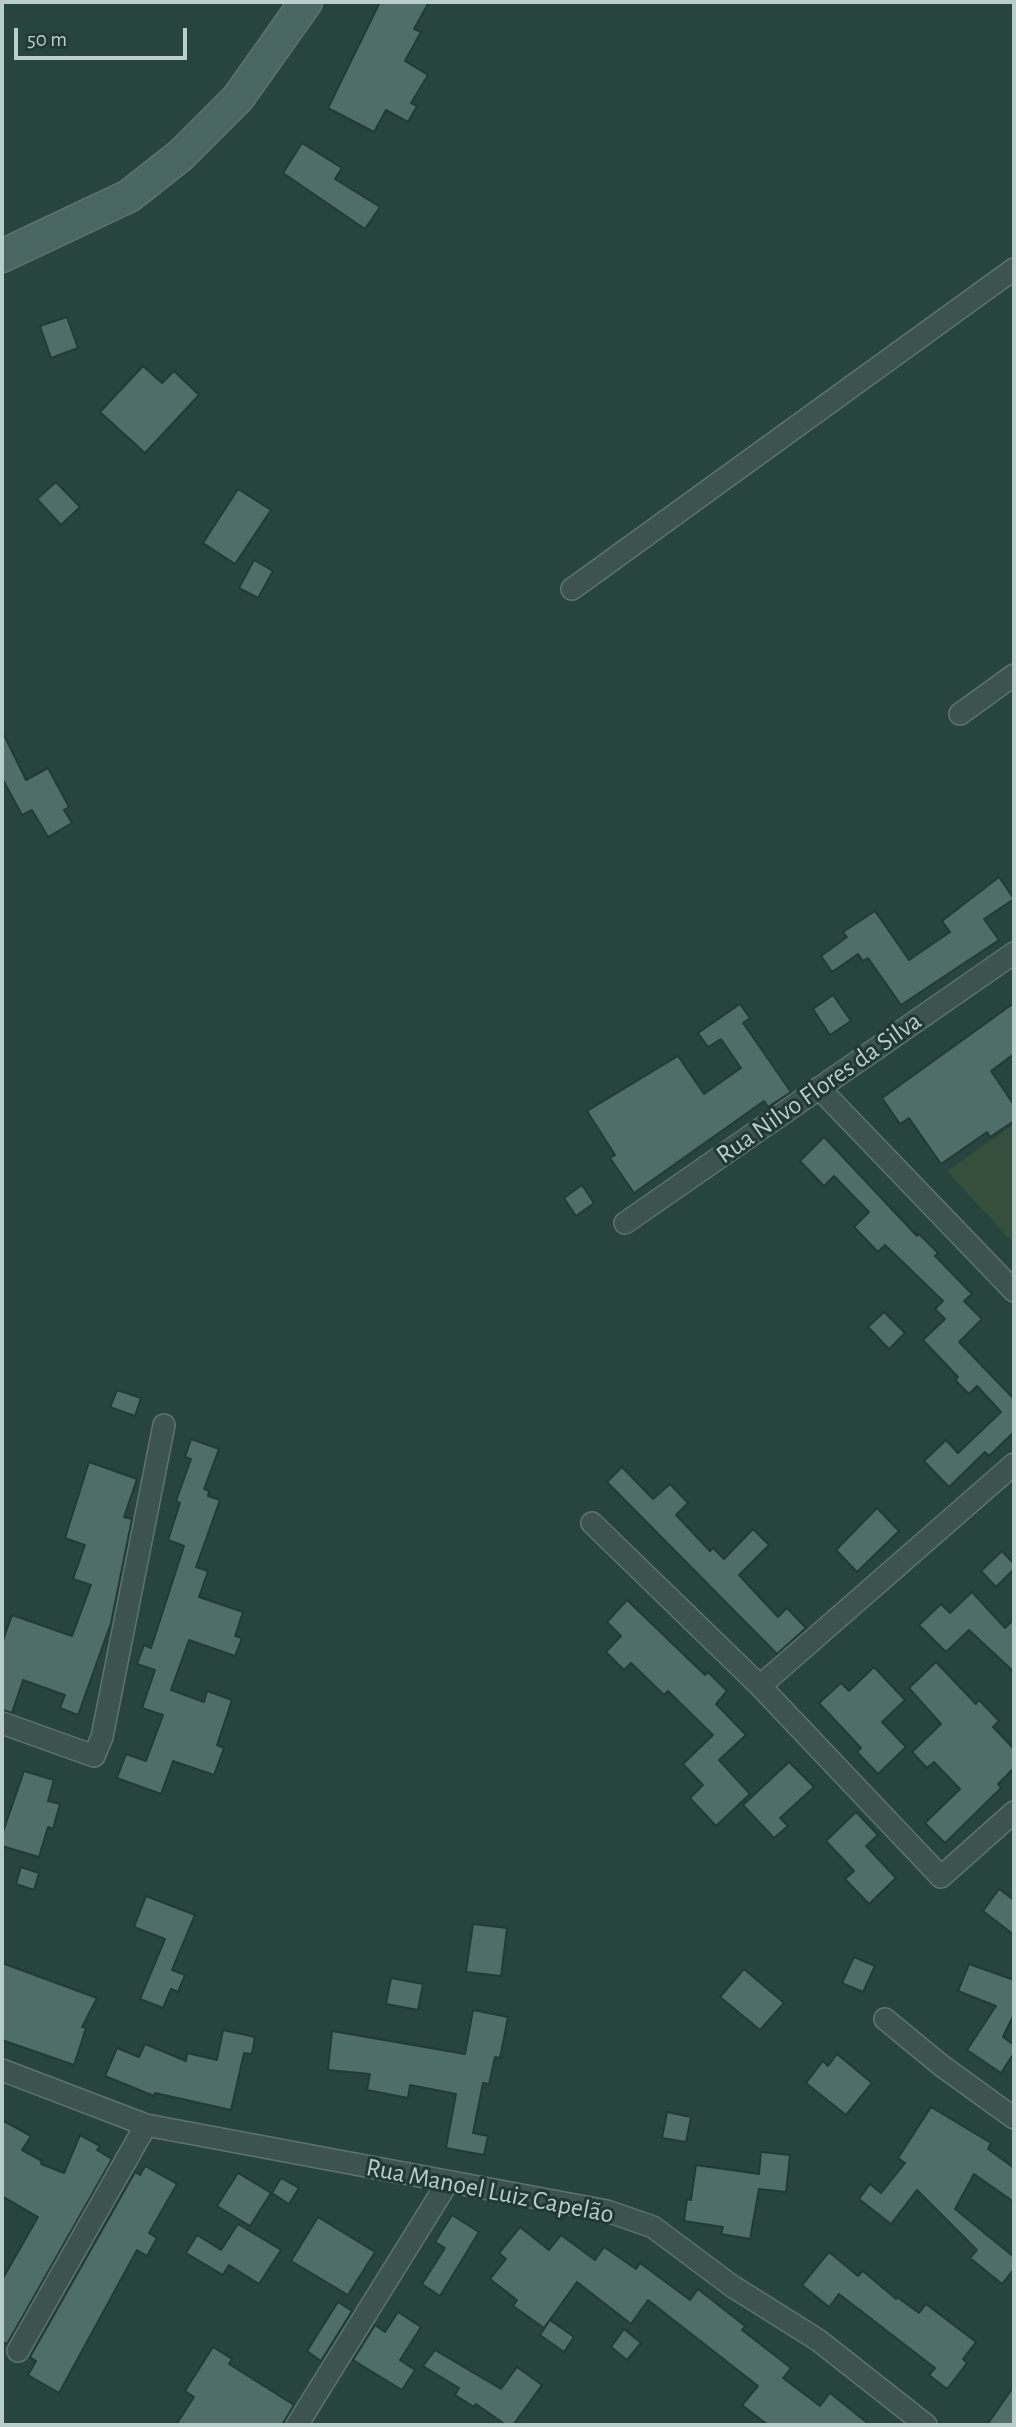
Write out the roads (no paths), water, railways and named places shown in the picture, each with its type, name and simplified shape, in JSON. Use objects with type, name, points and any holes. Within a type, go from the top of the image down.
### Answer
[{"type":"street","points":[[2,256],[129,196],[181,155],[238,97],[306,2]]},
{"type":"street","points":[[572,589],[1014,269]]},
{"type":"street","points":[[960,714],[1014,675]]},
{"type":"street","name":"Rua Nilvo Flores da Silva","points":[[625,1223],[1014,953]]},
{"type":"street","points":[[819,1088],[1014,1291]]},
{"type":"street","points":[[2,1723],[94,1756],[102,1737],[164,1425]]},
{"type":"street","points":[[760,1686],[1014,1464]]},
{"type":"street","points":[[592,1523],[760,1686],[941,1877],[1014,1812]]},
{"type":"street","points":[[885,2019],[942,2066],[1014,2118]]},
{"type":"street","name":"Rua Manoel Luiz Capelão","points":[[2,2070],[146,2125],[607,2211],[653,2227],[732,2286],[818,2340],[926,2425]]},
{"type":"street","points":[[18,2351],[146,2125]]},
{"type":"street","points":[[297,2425],[448,2182]]}]
